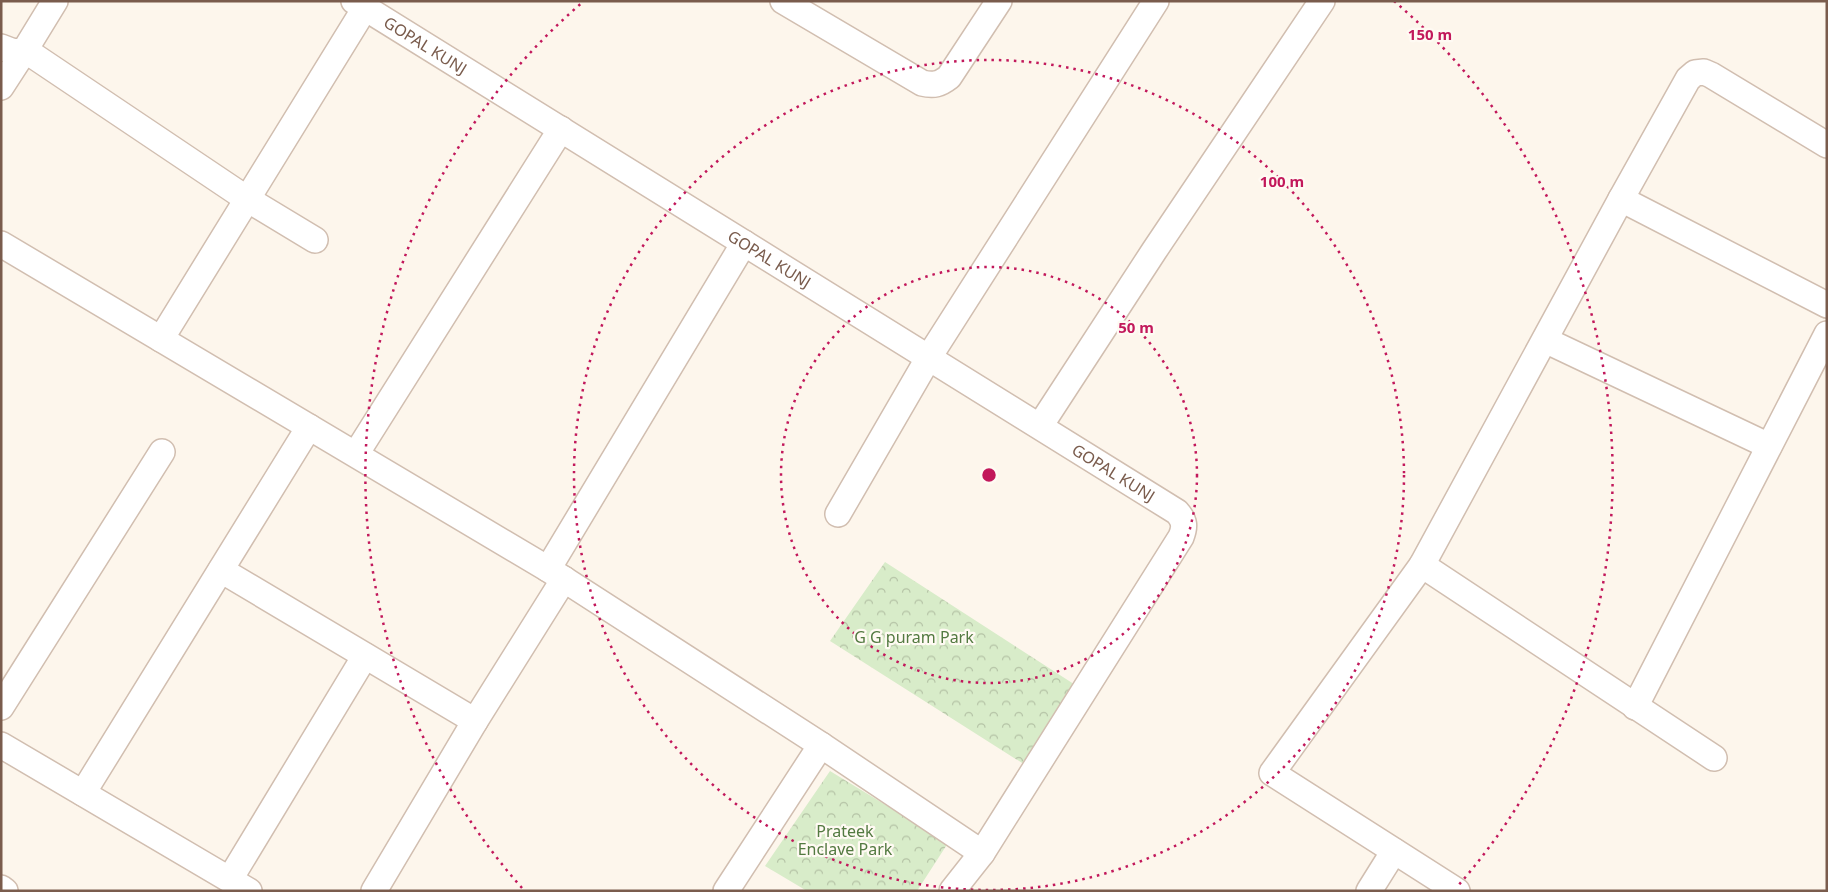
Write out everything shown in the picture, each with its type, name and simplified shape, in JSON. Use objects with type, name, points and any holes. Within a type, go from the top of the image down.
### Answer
[{"type":"street","points":[[1,87],[13,49],[55,1]]},
{"type":"street","points":[[783,1],[922,82],[933,85],[943,82],[949,77],[999,1]]},
{"type":"street","points":[[838,514],[928,357],[1156,1]]},
{"type":"street","points":[[1040,426],[1154,251],[1322,1]]},
{"type":"street","points":[[161,339],[247,199],[359,5]]},
{"type":"street","name":"GOPAL KUNJ","points":[[359,5],[1040,426],[1177,512],[1183,518],[1184,528],[1181,537],[982,853]]},
{"type":"street","points":[[13,49],[247,199],[315,240]]},
{"type":"street","points":[[1457,891],[1272,773],[1422,565],[1688,79],[1695,73],[1704,72],[1711,75],[1827,145]]},
{"type":"street","points":[[356,454],[561,130]]},
{"type":"street","points":[[1621,199],[1827,305]]},
{"type":"street","points":[[374,891],[476,722],[556,574],[744,243]]},
{"type":"street","points":[[1,244],[556,574],[820,745],[982,853],[952,891]]},
{"type":"street","points":[[1635,707],[1827,334]]},
{"type":"street","points":[[1545,340],[1769,446]]},
{"type":"street","points":[[84,793],[309,427]]},
{"type":"street","points":[[1,708],[162,452]]},
{"type":"street","points":[[1422,565],[1714,758]]},
{"type":"street","points":[[221,570],[476,722]]},
{"type":"street","points":[[1,745],[240,885],[365,656]]},
{"type":"street","points":[[726,891],[820,745]]},
{"type":"street","points":[[1369,891],[1394,851]]},
{"type":"street","points":[[1,888],[5,891]]},
{"type":"green space","name":"G G puram Park","points":[[885,562],[1080,688],[1030,768],[830,641]]},
{"type":"green space","name":"Prateek Enclave Park","points":[[830,771],[948,843],[917,891],[807,891],[765,866]]}]
